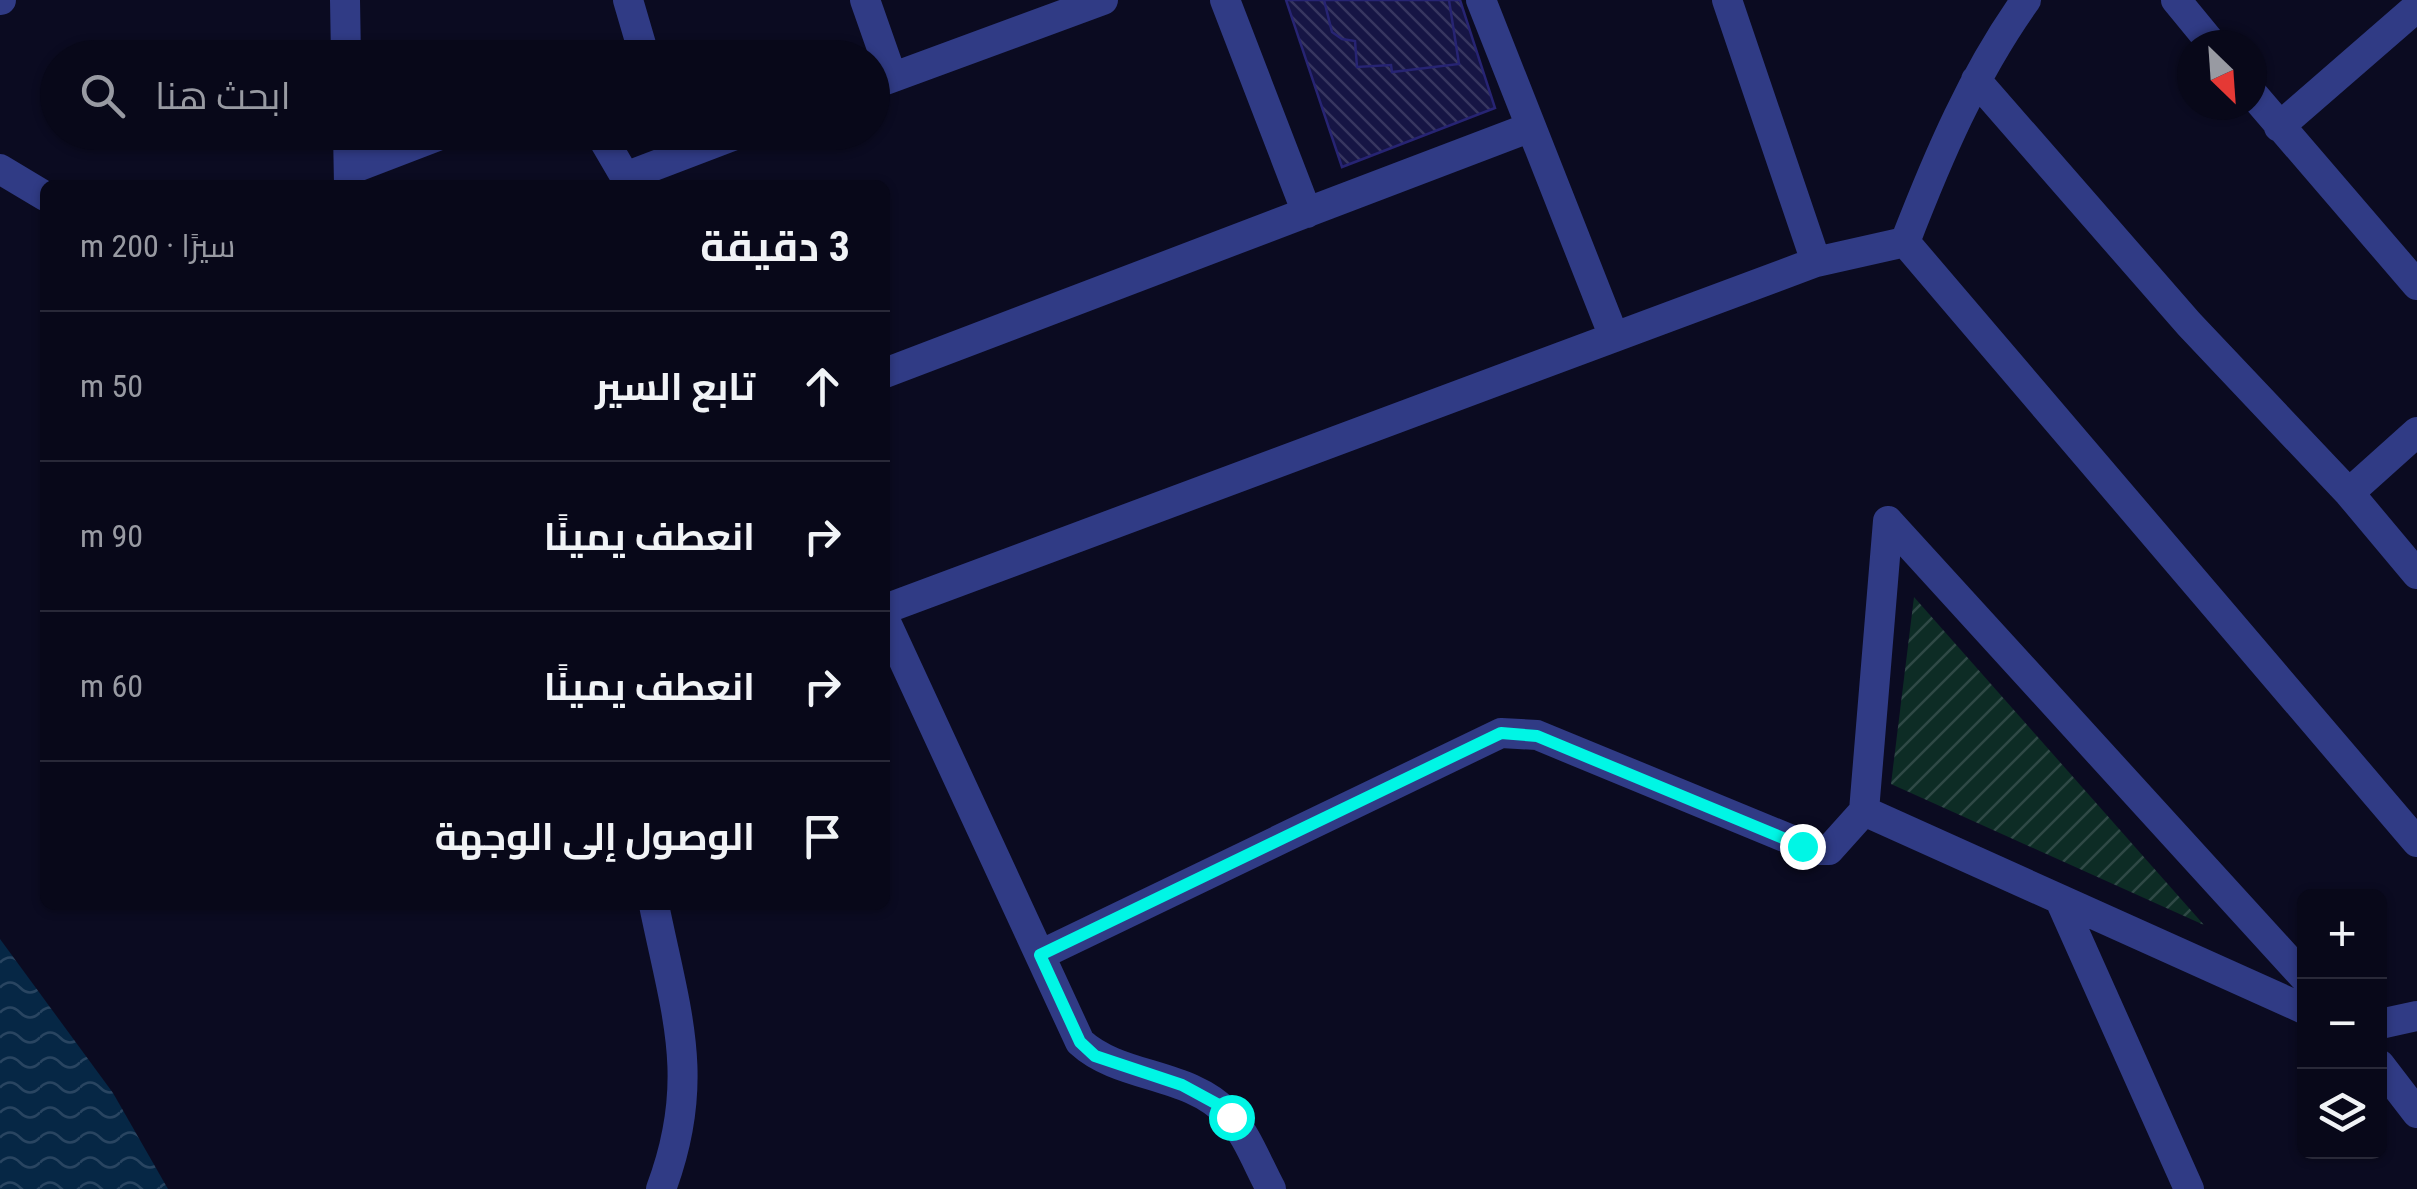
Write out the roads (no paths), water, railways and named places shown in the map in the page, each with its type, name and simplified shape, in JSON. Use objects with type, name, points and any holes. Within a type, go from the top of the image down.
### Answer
[{"type":"street","points":[[345,0],[346,40]]},
{"type":"street","points":[[628,0],[639,40]]},
{"type":"street","points":[[864,0],[873,40]]},
{"type":"street","points":[[890,78],[1103,0]]},
{"type":"street","points":[[1225,0],[1306,213]]},
{"type":"street","points":[[1481,0],[1614,337]]},
{"type":"street","points":[[1728,0],[1816,262]]},
{"type":"street","points":[[1905,242],[1976,80],[2026,0]]},
{"type":"street","points":[[2176,0],[2201,30]]},
{"type":"street","points":[[2279,127],[2417,7]]},
{"type":"street","points":[[1976,80],[2189,324],[2350,494],[2417,574]]},
{"type":"street","points":[[2267,112],[2417,285]]},
{"type":"street","points":[[890,371],[1531,127]]},
{"type":"street","points":[[348,150],[349,178],[409,150]]},
{"type":"street","points":[[610,150],[627,180]]},
{"type":"street","points":[[629,180],[667,150]]},
{"type":"street","points":[[0,169],[40,193]]},
{"type":"street","points":[[890,608],[1816,262],[1905,242]]},
{"type":"street","points":[[1905,242],[2417,842]]},
{"type":"street","points":[[2350,494],[2417,432]]},
{"type":"street","points":[[1040,955],[1501,733],[1537,736],[1816,850],[1828,850],[1864,811],[1888,521],[2297,969]]},
{"type":"street","points":[[890,631],[1080,1042],[1095,1056],[1182,1085],[1217,1104],[1231,1117],[1271,1189]]},
{"type":"street","points":[[1864,811],[2297,1005]]},
{"type":"street","points":[[2060,900],[2189,1189]]},
{"type":"street","points":[[655,910],[681,1032],[685,1080],[682,1114],[661,1189]]},
{"type":"street","points":[[2387,1022],[2417,1016]]},
{"type":"street","points":[[2384,1069],[2417,1113]]},
{"type":"water","points":[[0,939],[113,1093],[168,1189],[0,1189]]}]
